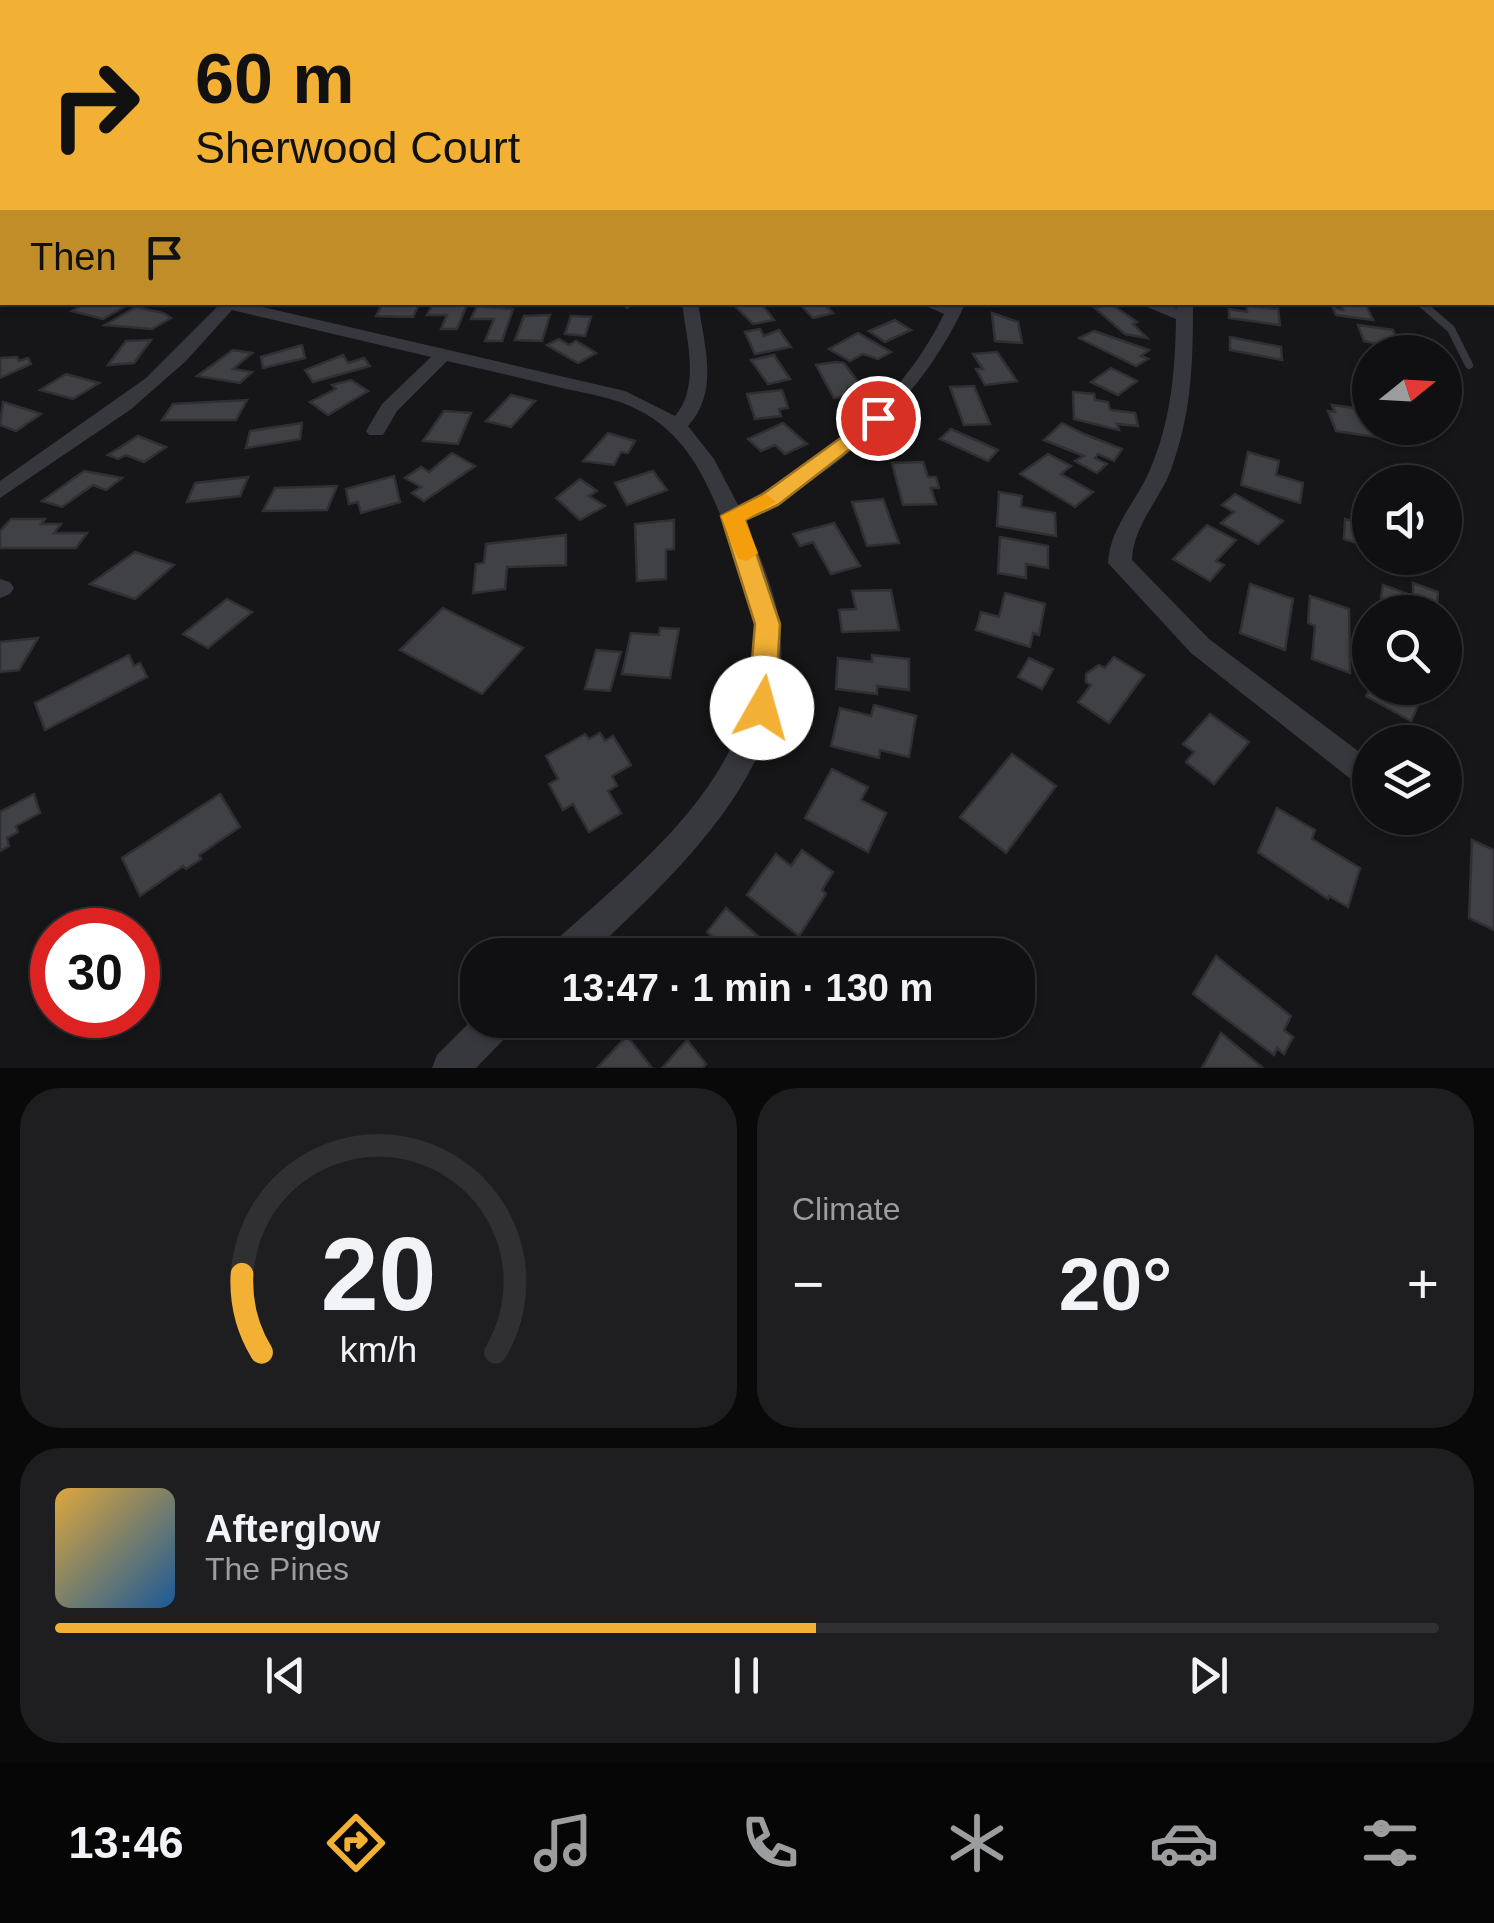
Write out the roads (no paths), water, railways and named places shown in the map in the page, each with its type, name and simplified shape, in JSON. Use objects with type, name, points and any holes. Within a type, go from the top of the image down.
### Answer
[{"type":"street","points":[[0,491],[90,430],[162,373],[224,305]]},
{"type":"street","points":[[234,305],[625,397],[660,411],[678,425],[701,456],[732,516],[767,624],[766,678],[753,742],[719,803],[581,938]]},
{"type":"street","points":[[678,425],[690,414],[698,398],[690,305]]},
{"type":"street","points":[[732,516],[770,500],[855,439],[911,380],[956,307]]},
{"type":"street","points":[[1184,309],[1186,357],[1178,416],[1159,474],[1120,541],[1120,563],[1200,646],[1352,763]]},
{"type":"street","points":[[376,431],[389,408],[442,356]]},
{"type":"street","points":[[450,1068],[479,1038]]},
{"type":"lane","points":[[1423,305],[1459,339],[1469,365]]}]
